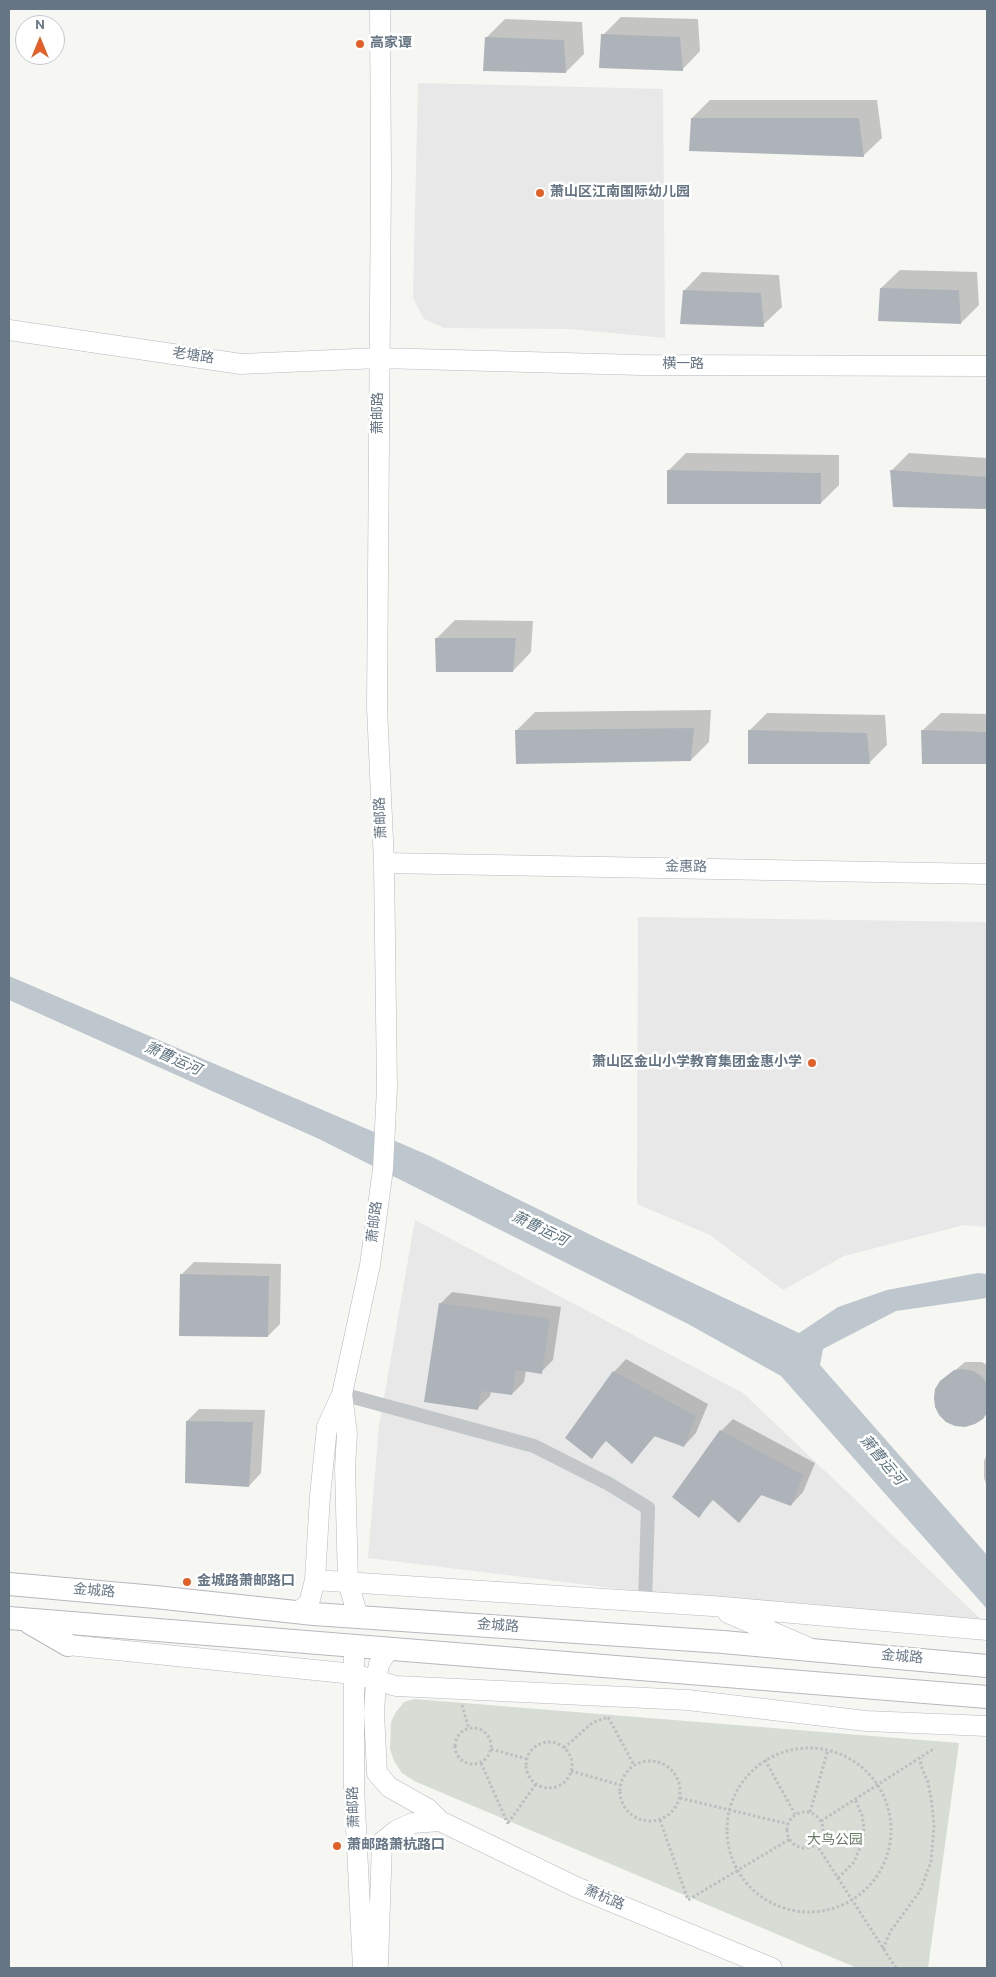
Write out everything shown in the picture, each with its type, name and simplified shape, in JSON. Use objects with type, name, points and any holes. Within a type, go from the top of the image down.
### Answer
[{"type":"main road","name":"萧邮路","points":[[297,1613],[309,1603],[316,1580],[320,1496],[327,1427],[342,1394],[370,1265],[383,1169],[386,1108],[384,863],[377,707],[380,9]]},
{"type":"main road","name":"老塘路","points":[[9,330],[242,364],[380,358]]},
{"type":"main road","name":"横一路","points":[[380,358],[640,365],[987,366]]},
{"type":"main road","name":"金惠路","points":[[384,863],[987,874]]},
{"type":"main road","points":[[342,1394],[347,1434],[345,1468],[348,1582],[358,1617]]},
{"type":"main road","points":[[9,1570],[155,1597]]},
{"type":"main road","points":[[316,1580],[712,1606],[987,1630]]},
{"type":"main road","name":"金城路","points":[[9,1584],[155,1597],[297,1613],[816,1651],[987,1666]]},
{"type":"main road","points":[[712,1606],[816,1651]]},
{"type":"main road","points":[[17,1619],[68,1645],[354,1674],[396,1686],[688,1700],[866,1721],[987,1726]]},
{"type":"main road","points":[[17,1619],[987,1697]]},
{"type":"main road","name":"萧邮路","points":[[354,1646],[354,1787],[363,1968]]},
{"type":"main road","points":[[388,1649],[380,1664],[376,1680],[374,1713],[377,1773],[389,1787],[428,1809],[440,1822]]},
{"type":"main road","points":[[376,1968],[378,1964],[382,1842],[397,1830],[413,1823],[440,1822]]},
{"type":"main road","name":"萧杭路","points":[[440,1822],[576,1887],[772,1968]]},
{"type":"street","points":[[342,1394],[534,1446],[609,1484],[648,1508],[645,1602]]},
{"type":"path","points":[[564,1748],[592,1723],[608,1718],[634,1765]]},
{"type":"path","points":[[469,1729],[480,1730],[489,1738],[491,1749],[486,1759],[481,1762],[469,1764],[459,1758],[455,1747],[459,1735],[469,1729]]},
{"type":"path","points":[[541,1743],[556,1743],[564,1748],[571,1759],[571,1771],[565,1781],[559,1786],[543,1788],[536,1784],[527,1773],[526,1759],[535,1747],[541,1743]]},
{"type":"path","points":[[798,1748],[828,1750],[840,1753],[858,1764],[874,1778],[885,1796],[891,1816],[892,1838],[887,1858],[877,1877],[862,1893],[852,1900],[824,1911],[803,1912],[782,1908],[763,1898],[753,1890],[738,1870],[731,1857],[726,1831],[729,1810],[735,1792],[742,1781],[765,1760],[785,1751],[798,1748]]},
{"type":"path","points":[[821,1821],[935,1748]]},
{"type":"path","points":[[491,1749],[526,1759]]},
{"type":"path","points":[[810,1812],[828,1750]]},
{"type":"path","points":[[883,1949],[890,1932],[920,1891],[931,1862],[934,1826],[932,1804],[928,1782],[921,1766],[920,1758]]},
{"type":"path","points":[[765,1760],[796,1814]]},
{"type":"path","points":[[643,1761],[653,1761],[672,1769],[678,1778],[680,1798],[676,1808],[669,1815],[660,1820],[650,1822],[639,1820],[624,1808],[620,1799],[620,1785],[627,1771],[634,1765],[643,1761]]},
{"type":"path","points":[[481,1762],[508,1824],[536,1784]]},
{"type":"path","points":[[571,1771],[620,1785]]},
{"type":"path","points":[[680,1798],[788,1824]]},
{"type":"path","points":[[838,1878],[854,1862],[863,1840],[862,1815],[855,1799]]},
{"type":"path","points":[[810,1812],[818,1816],[823,1832],[822,1838],[808,1848],[796,1845],[790,1839],[787,1830],[788,1824],[796,1814],[810,1812]]},
{"type":"path","points":[[660,1820],[688,1900],[790,1839]]},
{"type":"path","points":[[816,1844],[896,1968]]},
{"type":"shaded area","name":"萧山区江南国际幼儿园","points":[[418,83],[663,89],[665,338],[569,329],[444,328],[424,319],[413,298]]},
{"type":"shaded area","name":"萧山区金山小学教育集团金惠小学","points":[[638,917],[987,922],[987,1227],[964,1225],[844,1256],[783,1290],[710,1235],[637,1204]]},
{"type":"shaded area","points":[[415,1220],[743,1393],[987,1625],[987,1634],[368,1558],[379,1426]]},
{"type":"green space","name":"大鸟公园","points":[[414,1699],[959,1743],[928,1968],[857,1968],[414,1781],[402,1773],[394,1761],[390,1749],[391,1722],[404,1702]]},
{"type":"water","name":"萧曹运河","points":[[9,976],[428,1155],[597,1238],[799,1333],[838,1307],[887,1290],[978,1273],[987,1274],[987,1298],[896,1311],[823,1349],[820,1365],[987,1555],[987,1609],[781,1376],[690,1325],[319,1139],[9,1000]]},
{"type":"building","points":[[601,34],[680,37],[683,71],[599,68]]},
{"type":"building","points":[[485,37],[564,40],[566,73],[483,71]]},
{"type":"building","points":[[691,118],[859,118],[864,157],[689,151]]},
{"type":"building","points":[[880,288],[959,290],[961,324],[878,321]]},
{"type":"building","points":[[683,290],[761,293],[764,327],[680,324]]},
{"type":"building","points":[[667,470],[821,473],[821,504],[667,504]]},
{"type":"building","points":[[890,470],[987,477],[987,509],[893,507]]},
{"type":"building","points":[[435,638],[516,638],[513,672],[436,672]]},
{"type":"building","points":[[694,728],[691,761],[516,764],[515,730]]},
{"type":"building","points":[[748,730],[867,733],[870,764],[748,764]]},
{"type":"building","points":[[921,730],[987,732],[987,764],[922,764]]},
{"type":"building","points":[[180,1274],[269,1276],[268,1337],[179,1336]]},
{"type":"building","points":[[439,1303],[550,1319],[542,1374],[516,1370],[512,1395],[481,1391],[478,1410],[424,1402]]},
{"type":"building","points":[[963,1369],[980,1375],[987,1383],[987,1413],[983,1419],[965,1427],[955,1426],[946,1422],[939,1415],[935,1407],[934,1398],[935,1389],[940,1381],[954,1370]]},
{"type":"building","points":[[613,1371],[696,1416],[684,1447],[654,1436],[632,1464],[605,1440],[592,1459],[565,1438]]},
{"type":"building","points":[[186,1421],[253,1422],[249,1487],[185,1483]]},
{"type":"building","points":[[720,1430],[803,1475],[791,1506],[761,1495],[739,1523],[712,1499],[699,1518],[672,1497]]},
{"type":"place","name":"高家谭","points":[[360,44]]},
{"type":"place","name":"萧山区江南国际幼儿园","points":[[540,193]]},
{"type":"place","name":"萧山区金山小学教育集团金惠小学","points":[[812,1063]]},
{"type":"place","name":"金城路萧邮路口","points":[[187,1582]]},
{"type":"place","name":"萧邮路萧杭路口","points":[[337,1846]]}]
